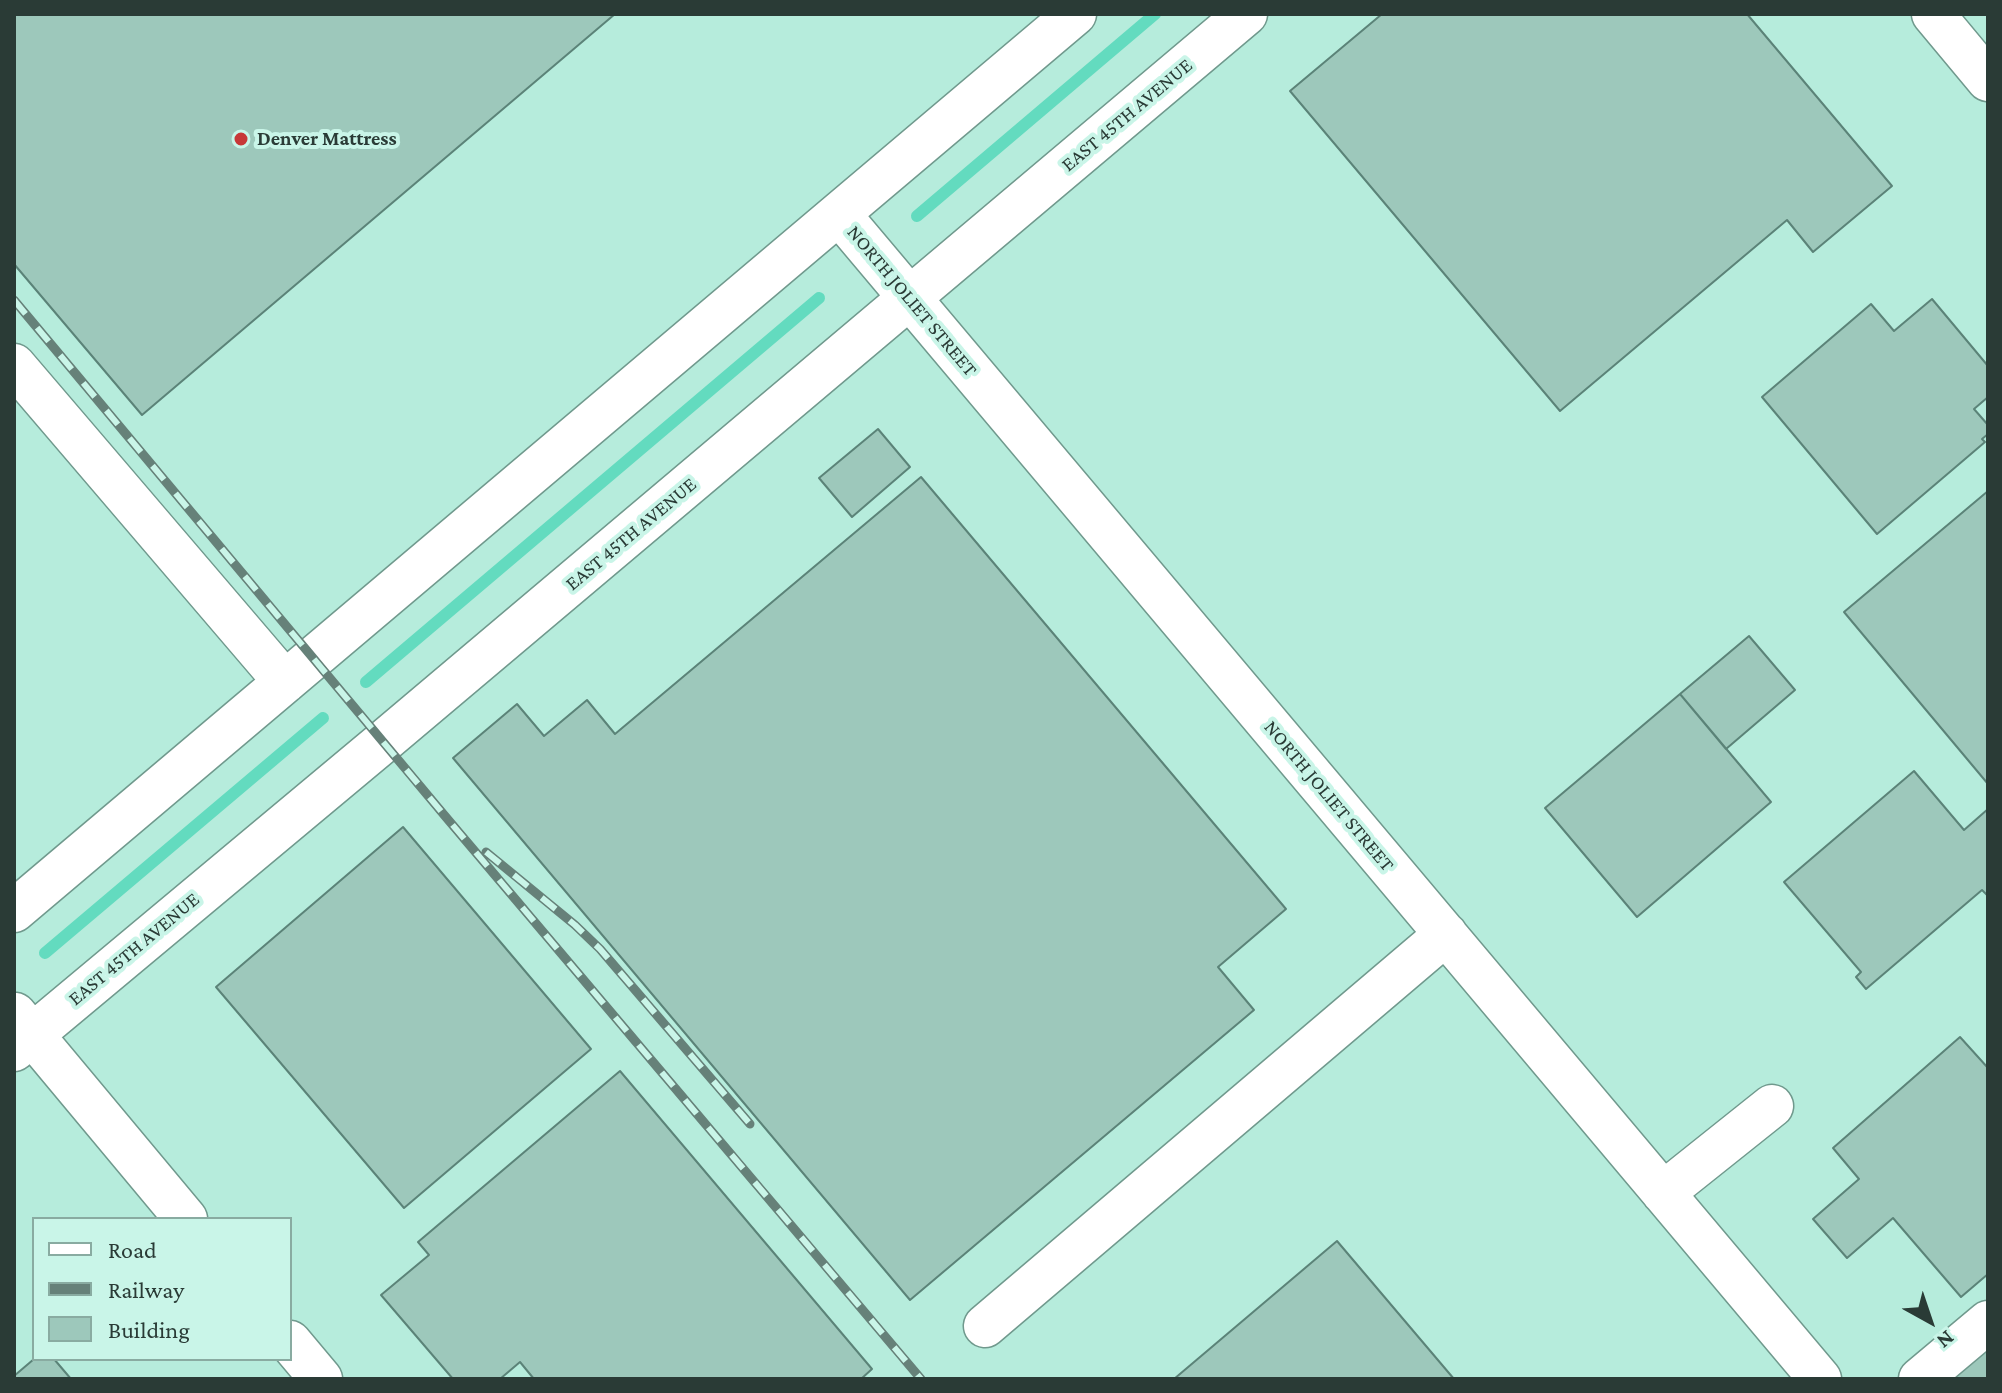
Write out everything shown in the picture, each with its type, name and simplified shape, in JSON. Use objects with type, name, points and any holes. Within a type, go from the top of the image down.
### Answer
[{"type":"street","points":[[14,911],[1075,14]]},
{"type":"street","name":"EAST 45TH AVENUE","points":[[20,1033],[395,732],[1246,14]]},
{"type":"street","points":[[1933,14],[1988,80]]},
{"type":"street","name":"NORTH JOLIET STREET","points":[[839,214],[1820,1379]]},
{"type":"street","points":[[14,365],[285,682]]},
{"type":"street","points":[[985,1326],[1446,934]]},
{"type":"street","points":[[20,1033],[184,1217]]},
{"type":"street","points":[[1663,1193],[1772,1106]]},
{"type":"street","points":[[1920,1379],[1988,1322]]},
{"type":"street","points":[[292,1344],[321,1379]]},
{"type":"shaded area","points":[[14,14],[1988,14],[1988,1379],[14,1379]]},
{"type":"building","name":"Denver Mattress","points":[[14,14],[615,14],[142,415],[14,264]]},
{"type":"building","points":[[1382,14],[1747,14],[1892,186],[1813,252],[1787,220],[1560,411],[1290,91]]},
{"type":"building","points":[[1932,299],[1988,366],[1988,397],[1974,409],[1988,425],[1988,434],[1982,439],[1985,442],[1877,534],[1762,397],[1871,304],[1894,331]]},
{"type":"building","points":[[878,429],[910,467],[852,517],[819,478]]},
{"type":"building","points":[[921,477],[1286,909],[1218,967],[1254,1010],[910,1300],[453,758],[517,704],[544,736],[587,700],[615,734]]},
{"type":"building","points":[[1988,491],[1988,784],[1844,612]]},
{"type":"building","points":[[1749,636],[1795,690],[1726,749],[1680,694]]},
{"type":"building","points":[[1680,694],[1771,802],[1637,917],[1545,808]]},
{"type":"building","points":[[1914,771],[1964,830],[1988,809],[1988,896],[1982,890],[1866,989],[1856,977],[1861,972],[1784,882]]},
{"type":"building","points":[[403,827],[591,1049],[404,1208],[216,987]]},
{"type":"building","points":[[1960,1037],[1988,1068],[1988,1274],[1961,1297],[1893,1218],[1847,1258],[1813,1219],[1859,1179],[1833,1148]]},
{"type":"building","points":[[620,1071],[872,1369],[861,1379],[534,1379],[520,1362],[500,1379],[453,1379],[381,1295],[429,1255],[418,1242]]},
{"type":"building","points":[[1337,1241],[1454,1379],[1174,1379]]},
{"type":"building","points":[[1988,1334],[1988,1379],[1950,1379]]},
{"type":"building","points":[[32,1361],[56,1361],[71,1379],[14,1379]]},
{"type":"waterway","points":[[917,216],[1155,14]]},
{"type":"waterway","points":[[366,682],[819,298]]},
{"type":"waterway","points":[[45,953],[323,718]]},
{"type":"railway","points":[[14,300],[921,1379]]},
{"type":"railway","points":[[486,852],[600,949],[750,1124]]},
{"type":"place","name":"Denver Mattress","points":[[241,139]]}]
